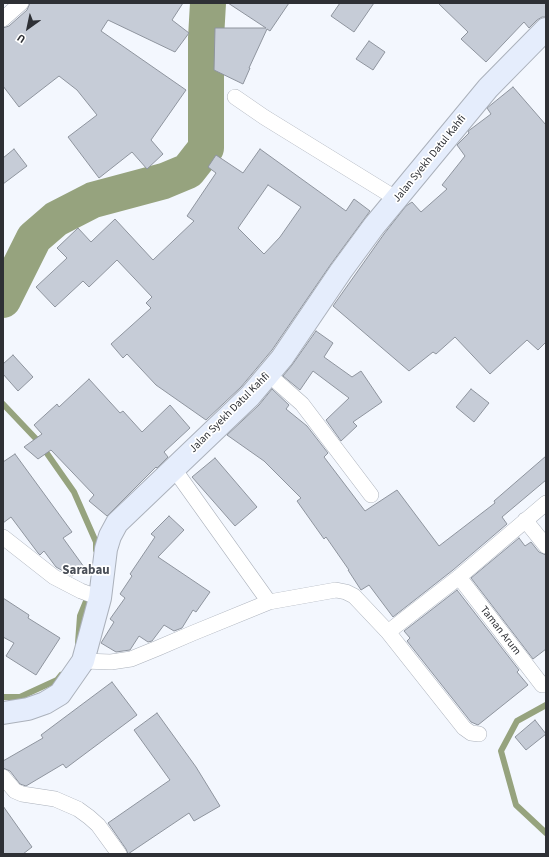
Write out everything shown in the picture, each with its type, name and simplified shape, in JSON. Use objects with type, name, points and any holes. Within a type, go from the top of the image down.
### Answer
[{"type":"street","points":[[3,19],[21,3]]},
{"type":"street","name":"Jalan Syekh Datul Kahfi","points":[[3,713],[28,709],[45,703],[60,694],[83,660],[93,595],[110,536],[117,523],[250,396],[282,358],[341,271],[374,226],[488,88],[545,32]]},
{"type":"street","points":[[235,97],[264,117],[397,198]]},
{"type":"street","points":[[268,374],[302,404],[371,495]]},
{"type":"street","points":[[174,469],[269,602]]},
{"type":"street","points":[[388,632],[459,577],[546,503]]},
{"type":"street","points":[[525,520],[546,546]]},
{"type":"street","points":[[3,537],[54,576],[93,595]]},
{"type":"street","name":"Taman Arum","points":[[459,577],[542,685]]},
{"type":"street","points":[[83,660],[111,662],[130,659],[269,602],[336,590],[346,592],[354,596],[388,632],[464,728],[471,733],[479,734]]},
{"type":"street","points":[[3,777],[15,791],[22,794],[55,798],[78,808],[98,826],[119,854]]},
{"type":"building","points":[[30,3],[183,3],[172,20],[189,33],[175,52],[108,20],[101,31],[186,90],[151,140],[163,154],[147,169],[132,152],[99,178],[68,137],[97,115],[77,90],[59,76],[19,107],[3,86],[3,28],[9,26],[27,10]]},
{"type":"building","points":[[228,3],[289,3],[270,31],[267,29],[243,84],[214,70],[215,28],[266,28]]},
{"type":"building","points":[[340,3],[374,3],[354,32],[331,16]]},
{"type":"building","points":[[438,3],[546,3],[546,17],[542,17],[537,20],[529,28],[524,22],[486,62],[461,39],[468,32]]},
{"type":"building","points":[[369,41],[385,52],[373,70],[356,59]]},
{"type":"building","points":[[513,87],[546,125],[546,342],[538,350],[527,340],[490,374],[455,337],[436,354],[433,352],[409,371],[333,306],[384,234],[406,206],[412,202],[421,212],[447,189],[442,185],[465,156],[457,145],[469,133],[468,131],[491,114],[487,108]]},
{"type":"building","points":[[14,149],[27,166],[3,184],[3,158]]},
{"type":"building","points":[[260,149],[346,211],[354,199],[370,211],[331,264],[272,350],[241,387],[206,420],[156,385],[127,354],[123,358],[111,344],[151,308],[146,303],[152,297],[117,260],[89,287],[83,281],[55,307],[36,287],[67,258],[57,248],[78,228],[91,242],[115,219],[153,260],[194,221],[187,216],[216,173],[208,167],[216,155],[243,173]],"holes":[[[268,185],[301,207],[280,237],[264,254],[238,228]]]},
{"type":"building","points":[[316,331],[333,343],[324,357],[352,377],[361,371],[382,402],[353,422],[357,426],[341,441],[326,420],[349,398],[313,371],[300,390],[283,376]]},
{"type":"building","points":[[13,355],[33,377],[18,391],[3,374],[3,364]]},
{"type":"building","points":[[89,379],[120,413],[123,411],[142,432],[170,405],[190,428],[164,452],[168,457],[107,516],[89,501],[94,495],[51,450],[38,459],[24,447],[42,434],[34,425],[57,404],[59,407]]},
{"type":"building","points":[[272,389],[289,405],[286,409],[307,426],[328,453],[324,457],[365,511],[397,490],[439,546],[495,503],[494,501],[546,456],[546,480],[502,517],[507,524],[453,570],[393,617],[369,585],[361,590],[326,537],[324,539],[297,501],[301,498],[264,461],[227,435],[259,405]]},
{"type":"building","points":[[471,389],[489,403],[474,422],[456,407]]},
{"type":"building","points":[[15,454],[72,532],[63,538],[84,567],[72,576],[56,567],[44,551],[40,555],[11,517],[3,523],[3,462]]},
{"type":"building","points":[[215,458],[257,507],[235,526],[192,477]]},
{"type":"building","points":[[169,516],[184,530],[158,557],[210,592],[196,612],[193,610],[182,628],[174,631],[164,625],[152,641],[148,642],[139,636],[130,650],[116,652],[101,643],[114,622],[110,619],[125,598],[120,594],[132,576],[130,574],[155,537],[151,534]]},
{"type":"building","points":[[519,538],[525,546],[531,542],[539,552],[546,555],[546,649],[533,659],[471,578]]},
{"type":"building","points":[[457,590],[519,670],[517,672],[528,685],[478,725],[471,722],[407,641],[410,638],[404,631]]},
{"type":"building","points":[[3,598],[29,615],[28,618],[60,638],[36,675],[6,656],[14,643],[3,637]]},
{"type":"building","points":[[112,682],[137,715],[66,768],[63,764],[26,786],[20,784],[10,771],[3,768],[3,761],[43,738],[41,735]]},
{"type":"building","points":[[157,713],[196,767],[220,806],[194,821],[189,813],[128,854],[108,823],[170,780],[134,730]]},
{"type":"building","points":[[535,720],[546,734],[526,750],[515,737]]},
{"type":"building","points":[[3,806],[32,847],[23,854],[3,854]]},
{"type":"waterway","points":[[3,300],[34,238],[56,219],[93,200],[164,181],[188,171],[206,148],[206,38],[208,3]]},
{"type":"waterway","points":[[3,404],[39,442],[74,492],[96,542],[96,550]]},
{"type":"waterway","points":[[78,643],[80,616],[89,594]]},
{"type":"waterway","points":[[3,697],[20,697],[57,680],[61,675]]},
{"type":"waterway","points":[[546,705],[517,721],[501,751],[516,805],[546,833]]},
{"type":"district","name":"Sarabau","points":[[86,571]]}]
